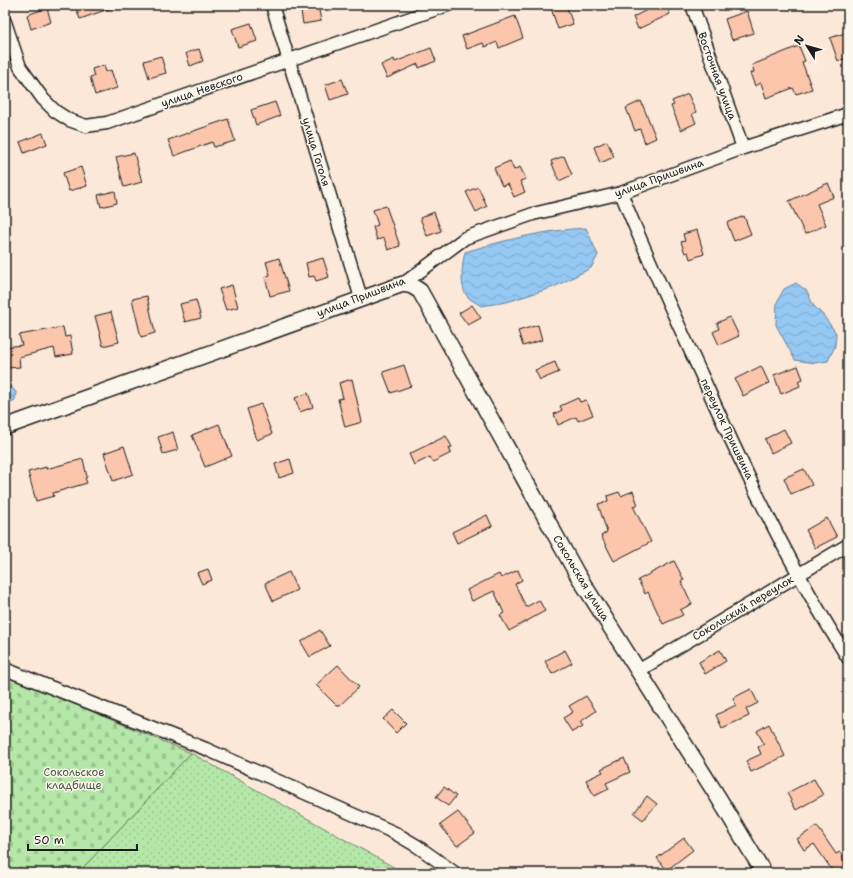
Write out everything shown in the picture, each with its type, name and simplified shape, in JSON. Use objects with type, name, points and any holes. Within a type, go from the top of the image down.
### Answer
[{"type":"street","name":"улица Гоголя","points":[[272,5],[361,298]]},
{"type":"street","name":"улица Невского","points":[[5,22],[20,67],[43,99],[55,111],[69,120],[86,126],[107,123],[448,5]]},
{"type":"street","name":"Восточная улица","points":[[692,5],[743,148]]},
{"type":"street","name":"улица Пришвина","points":[[5,426],[403,284],[465,238],[533,214],[621,193],[743,148],[848,114]]},
{"type":"street","name":"переулок Пришвина","points":[[621,193],[643,247],[728,433],[798,575],[848,658]]},
{"type":"street","name":"Сокольская улица","points":[[403,284],[412,286],[420,291],[577,574],[718,797],[764,873]]},
{"type":"street","name":"Сокольский переулок","points":[[638,672],[848,545]]},
{"type":"street","points":[[5,669],[206,749],[395,833],[417,846],[455,873]]},
{"type":"green space","name":"Сокольское кладбище","points":[[5,675],[191,753],[78,873],[5,873]]},
{"type":"green space","points":[[191,753],[404,873],[78,873]]},
{"type":"water","points":[[586,228],[598,255],[591,268],[554,287],[507,302],[481,306],[468,297],[465,293],[462,276],[465,252],[525,236]]},
{"type":"water","points":[[796,283],[807,291],[813,305],[823,315],[836,333],[835,346],[828,361],[815,363],[795,360],[776,325],[777,302],[784,289]]},
{"type":"water","points":[[5,387],[11,387],[16,392],[15,400],[10,403],[5,403]]},
{"type":"building","points":[[75,5],[113,5],[114,7],[80,19]]},
{"type":"building","points":[[300,5],[318,5],[321,21],[303,24]]},
{"type":"building","points":[[550,5],[566,5],[573,24],[558,29]]},
{"type":"building","points":[[657,5],[666,5],[670,14],[638,29],[633,17]]},
{"type":"building","points":[[47,8],[51,22],[31,29],[27,15]]},
{"type":"building","points":[[747,11],[754,33],[732,40],[725,19]]},
{"type":"building","points":[[515,16],[523,38],[499,48],[497,42],[485,47],[483,43],[467,49],[462,36]]},
{"type":"building","points":[[251,23],[257,41],[238,47],[232,29]]},
{"type":"building","points":[[848,32],[848,58],[838,61],[830,38]]},
{"type":"building","points":[[799,46],[805,61],[802,62],[812,89],[796,94],[793,88],[766,98],[761,83],[755,86],[750,73],[754,72],[752,65]]},
{"type":"building","points":[[431,48],[436,61],[419,68],[418,64],[387,78],[381,65],[394,59],[395,62]]},
{"type":"building","points":[[199,49],[203,61],[190,66],[186,53]]},
{"type":"building","points":[[161,56],[166,73],[149,78],[144,61]]},
{"type":"building","points":[[104,65],[106,72],[111,70],[117,88],[95,95],[90,77],[94,76],[92,69]]},
{"type":"building","points":[[342,79],[348,94],[330,100],[325,85]]},
{"type":"building","points":[[688,94],[696,112],[692,114],[696,123],[681,130],[671,106],[674,105],[672,101]]},
{"type":"building","points":[[641,101],[656,138],[645,143],[640,129],[635,131],[626,108]]},
{"type":"building","points":[[275,102],[280,116],[256,125],[251,110]]},
{"type":"building","points":[[228,119],[235,141],[214,147],[212,142],[174,156],[168,140]]},
{"type":"building","points":[[43,133],[47,144],[24,153],[20,142]]},
{"type":"building","points":[[607,141],[614,157],[600,163],[594,147]]},
{"type":"building","points":[[134,153],[142,182],[124,187],[116,157]]},
{"type":"building","points":[[564,156],[572,175],[559,181],[551,161]]},
{"type":"building","points":[[510,161],[514,170],[520,167],[526,179],[520,181],[525,192],[514,197],[508,184],[502,186],[494,168]]},
{"type":"building","points":[[81,167],[87,186],[69,191],[63,173]]},
{"type":"building","points":[[828,183],[834,197],[817,204],[826,225],[805,234],[789,201]]},
{"type":"building","points":[[478,187],[487,206],[476,212],[466,192]]},
{"type":"building","points":[[115,191],[117,203],[101,207],[98,195]]},
{"type":"building","points":[[386,206],[400,246],[388,250],[384,238],[377,240],[373,227],[378,225],[373,210]]},
{"type":"building","points":[[434,212],[441,231],[427,236],[420,218]]},
{"type":"building","points":[[744,216],[751,234],[734,241],[727,223]]},
{"type":"building","points":[[697,230],[704,254],[690,259],[688,252],[685,253],[681,242],[685,241],[683,234]]},
{"type":"building","points":[[279,258],[289,291],[270,296],[265,277],[270,275],[266,262]]},
{"type":"building","points":[[323,258],[329,277],[316,281],[314,276],[309,277],[306,263]]},
{"type":"building","points":[[232,285],[238,307],[226,310],[219,289]]},
{"type":"building","points":[[147,296],[155,333],[141,337],[132,299]]},
{"type":"building","points":[[196,300],[201,318],[185,322],[180,304]]},
{"type":"building","points":[[472,305],[481,318],[468,325],[459,313]]},
{"type":"building","points":[[111,312],[119,342],[103,346],[95,316]]},
{"type":"building","points":[[730,317],[739,336],[719,345],[713,332],[719,329],[717,323]]},
{"type":"building","points":[[538,325],[542,340],[523,346],[518,331]]},
{"type":"building","points":[[63,327],[65,337],[70,336],[73,354],[56,357],[54,348],[19,357],[20,367],[7,368],[6,361],[5,362],[5,347],[22,345],[19,335]]},
{"type":"building","points":[[555,362],[559,372],[540,380],[535,370]]},
{"type":"building","points":[[404,365],[411,386],[391,393],[383,372]]},
{"type":"building","points":[[761,366],[769,383],[743,396],[735,379]]},
{"type":"building","points":[[798,366],[803,379],[798,381],[800,386],[781,394],[774,375]]},
{"type":"building","points":[[352,379],[362,422],[345,427],[338,399],[343,398],[339,383]]},
{"type":"building","points":[[308,393],[313,407],[300,412],[295,398]]},
{"type":"building","points":[[578,398],[580,402],[586,400],[593,415],[578,421],[576,417],[558,425],[554,414],[562,410],[560,406]]},
{"type":"building","points":[[261,404],[272,434],[257,440],[247,409]]},
{"type":"building","points":[[219,424],[232,456],[205,467],[192,435]]},
{"type":"building","points":[[784,429],[791,443],[771,453],[765,439]]},
{"type":"building","points":[[173,432],[178,450],[163,454],[158,437]]},
{"type":"building","points":[[446,436],[452,447],[449,448],[451,453],[433,462],[430,457],[414,465],[409,454]]},
{"type":"building","points":[[124,446],[133,474],[113,481],[104,453]]},
{"type":"building","points":[[83,459],[87,483],[53,493],[54,496],[36,501],[28,472],[46,467],[46,469]]},
{"type":"building","points":[[290,459],[294,473],[279,478],[275,464]]},
{"type":"building","points":[[804,469],[812,485],[791,494],[784,478]]},
{"type":"building","points":[[633,491],[638,505],[633,506],[651,542],[614,561],[601,536],[607,532],[598,504],[608,501],[607,496],[619,492],[621,496]]},
{"type":"building","points":[[487,515],[492,526],[457,543],[452,532]]},
{"type":"building","points":[[827,518],[837,537],[815,548],[806,530]]},
{"type":"building","points":[[674,561],[684,580],[681,581],[692,604],[680,610],[683,615],[663,624],[648,592],[645,594],[638,580]]},
{"type":"building","points":[[208,569],[212,580],[202,584],[197,573]]},
{"type":"building","points":[[518,570],[522,580],[515,584],[526,607],[539,600],[545,611],[509,631],[500,615],[504,613],[494,591],[472,601],[467,590],[499,574],[501,578]]},
{"type":"building","points":[[289,572],[297,590],[273,601],[265,583]]},
{"type":"building","points":[[320,630],[330,646],[310,657],[301,642]]},
{"type":"building","points":[[565,650],[572,663],[552,674],[545,661]]},
{"type":"building","points":[[720,650],[726,661],[705,674],[699,662]]},
{"type":"building","points":[[338,665],[359,687],[338,707],[316,685]]},
{"type":"building","points":[[751,689],[758,703],[746,709],[749,716],[722,728],[716,715],[736,705],[733,698]]},
{"type":"building","points":[[586,696],[596,711],[580,722],[583,726],[572,732],[563,718],[573,712],[569,706]]},
{"type":"building","points":[[393,710],[406,723],[396,733],[383,719]]},
{"type":"building","points":[[769,724],[785,756],[751,772],[746,761],[761,754],[758,747],[764,744],[757,731]]},
{"type":"building","points":[[624,758],[630,772],[606,783],[609,789],[594,796],[586,780],[603,772],[601,769]]},
{"type":"building","points":[[814,779],[823,795],[796,810],[787,793]]},
{"type":"building","points":[[444,787],[456,796],[448,806],[436,797]]},
{"type":"building","points":[[647,796],[657,804],[643,820],[634,813]]},
{"type":"building","points":[[458,812],[475,833],[457,846],[440,825]]},
{"type":"building","points":[[817,826],[836,854],[840,852],[848,868],[838,873],[834,873],[814,844],[804,850],[797,839]]},
{"type":"building","points":[[684,838],[693,850],[667,870],[657,858]]}]
